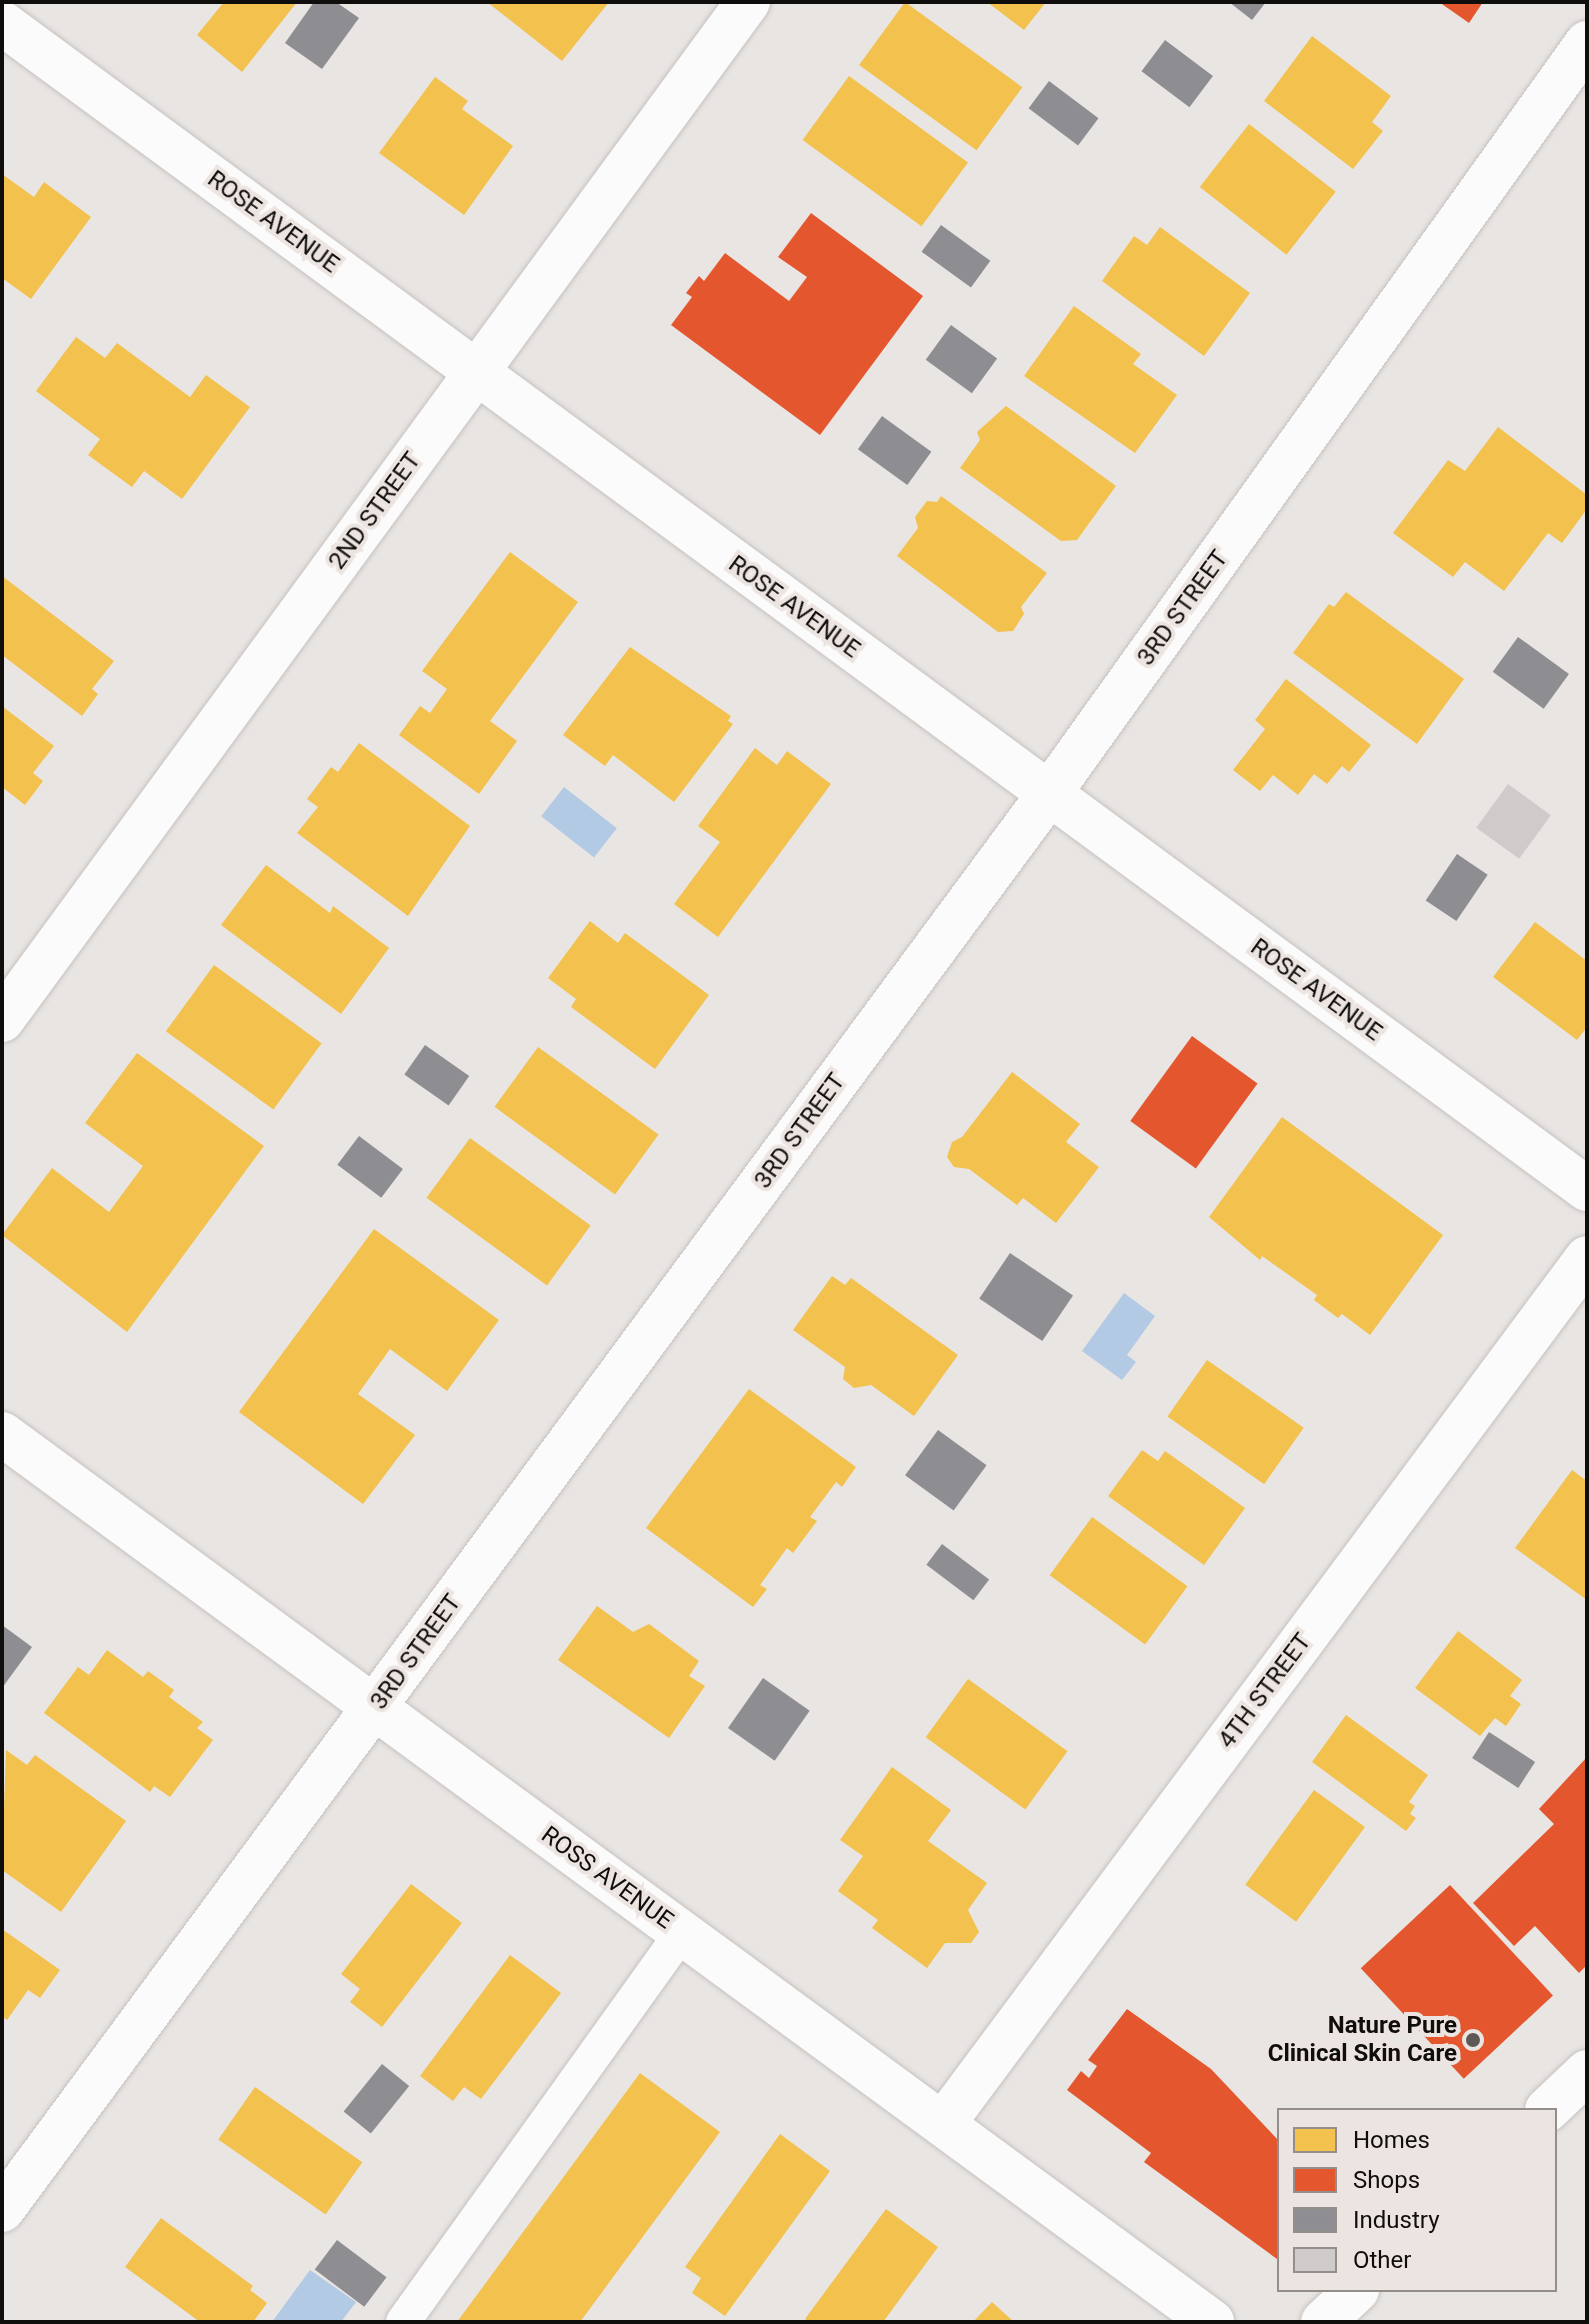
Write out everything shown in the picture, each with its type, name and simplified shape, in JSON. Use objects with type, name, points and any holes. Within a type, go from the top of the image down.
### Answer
[{"type":"street","name":"2ND STREET","points":[[2,1020],[748,2]]},
{"type":"street","name":"ROSE AVENUE","points":[[2,23],[1587,1189]]},
{"type":"street","name":"3RD STREET","points":[[2,2210],[1049,794],[1587,43]]},
{"type":"street","name":"4TH STREET","points":[[943,2124],[1587,1258]]},
{"type":"street","name":"ROSS AVENUE","points":[[2,1434],[1212,2322]]},
{"type":"street","points":[[1549,2108],[1587,2072]]},
{"type":"street","points":[[1323,2322],[1355,2292]]},
{"type":"lane","points":[[403,2322],[682,1933]]},
{"type":"water","points":[[564,787],[617,828],[594,857],[541,816]]},
{"type":"water","points":[[1124,1293],[1155,1316],[1127,1355],[1136,1362],[1122,1380],[1082,1351]]},
{"type":"water","points":[[310,2270],[356,2302],[341,2322],[272,2322]]},
{"type":"building: Homes","points":[[224,2],[297,2],[242,72],[197,35]]},
{"type":"building: Homes","points":[[487,2],[609,2],[562,61]]},
{"type":"building: Homes","points":[[905,2],[1022,87],[976,150],[859,65]]},
{"type":"building: Homes","points":[[987,2],[1046,2],[1024,30]]},
{"type":"building: Homes","points":[[1312,36],[1391,96],[1372,122],[1383,131],[1353,169],[1264,101]]},
{"type":"building: Homes","points":[[849,76],[968,162],[921,226],[803,140]]},
{"type":"building: Homes","points":[[435,77],[468,101],[462,109],[513,146],[464,215],[379,153]]},
{"type":"building: Homes","points":[[1249,124],[1336,192],[1286,255],[1200,187]]},
{"type":"building: Homes","points":[[2,174],[34,197],[44,182],[91,217],[31,299],[2,278]]},
{"type":"building: Homes","points":[[1160,227],[1250,293],[1204,356],[1102,281],[1134,236],[1147,245]]},
{"type":"building: Homes","points":[[1074,306],[1141,354],[1133,364],[1177,395],[1135,453],[1024,376]]},
{"type":"building: Homes","points":[[76,337],[105,358],[117,343],[190,397],[206,375],[250,407],[182,499],[144,471],[132,487],[88,455],[100,439],[36,391]]},
{"type":"building: Homes","points":[[1006,406],[1116,486],[1077,540],[1061,541],[960,468],[980,440],[977,432]]},
{"type":"building: Homes","points":[[1498,427],[1587,495],[1587,509],[1562,543],[1548,533],[1504,591],[1465,562],[1453,577],[1393,533],[1448,460],[1465,471]]},
{"type":"building: Homes","points":[[941,496],[1047,573],[1021,607],[1024,614],[1013,631],[998,632],[897,556],[918,528],[915,517],[927,501],[937,502]]},
{"type":"building: Homes","points":[[510,552],[578,602],[490,721],[517,741],[479,794],[399,735],[420,706],[430,713],[447,689],[422,671]]},
{"type":"building: Homes","points":[[2,576],[114,661],[92,689],[98,694],[82,716],[2,655]]},
{"type":"building: Homes","points":[[1346,592],[1464,679],[1417,744],[1293,653],[1329,604],[1334,607]]},
{"type":"building: Homes","points":[[630,647],[731,716],[728,721],[733,724],[674,802],[613,755],[605,766],[563,735]]},
{"type":"building: Homes","points":[[1286,679],[1371,745],[1349,772],[1342,766],[1327,784],[1314,774],[1298,795],[1273,775],[1260,791],[1233,770],[1265,729],[1255,720]]},
{"type":"building: Homes","points":[[2,706],[54,746],[33,773],[43,781],[25,805],[2,787]]},
{"type":"building: Homes","points":[[359,743],[470,826],[408,916],[297,833],[318,807],[307,799],[331,767],[338,772]]},
{"type":"building: Homes","points":[[755,748],[777,765],[787,751],[831,784],[718,937],[674,904],[720,842],[698,826]]},
{"type":"building: Homes","points":[[266,865],[330,913],[333,906],[389,948],[341,1014],[221,925]]},
{"type":"building: Homes","points":[[590,921],[618,943],[625,933],[709,995],[655,1069],[571,1007],[576,999],[548,978]]},
{"type":"building: Homes","points":[[1535,922],[1587,961],[1587,1027],[1577,1040],[1493,977]]},
{"type":"building: Homes","points":[[214,965],[322,1043],[273,1110],[166,1031]]},
{"type":"building: Homes","points":[[538,1047],[659,1135],[615,1194],[495,1107]]},
{"type":"building: Homes","points":[[137,1053],[264,1146],[127,1332],[2,1235],[52,1168],[109,1212],[143,1166],[85,1123]]},
{"type":"building: Homes","points":[[1012,1072],[1080,1124],[1066,1142],[1099,1167],[1056,1223],[1023,1198],[1017,1205],[969,1169],[954,1167],[947,1157],[952,1142],[962,1137]]},
{"type":"building: Homes","points":[[1282,1117],[1443,1235],[1370,1335],[1342,1314],[1338,1318],[1314,1300],[1317,1295],[1262,1256],[1260,1260],[1209,1217]]},
{"type":"building: Homes","points":[[470,1138],[591,1226],[547,1285],[427,1198]]},
{"type":"building: Homes","points":[[374,1229],[499,1320],[447,1391],[390,1349],[358,1394],[415,1435],[363,1504],[239,1412]]},
{"type":"building: Homes","points":[[832,1276],[845,1285],[851,1278],[958,1355],[914,1416],[871,1385],[854,1388],[843,1379],[845,1367],[793,1330]]},
{"type":"building: Homes","points":[[1207,1360],[1304,1428],[1264,1484],[1167,1417]]},
{"type":"building: Homes","points":[[749,1389],[856,1467],[842,1487],[836,1482],[810,1517],[817,1521],[793,1553],[787,1548],[760,1585],[767,1589],[753,1607],[646,1528]]},
{"type":"building: Homes","points":[[1142,1450],[1158,1461],[1165,1451],[1245,1508],[1204,1565],[1108,1496]]},
{"type":"building: Homes","points":[[1572,1470],[1587,1481],[1587,1600],[1515,1548]]},
{"type":"building: Homes","points":[[1092,1517],[1187,1586],[1145,1645],[1050,1575]]},
{"type":"building: Homes","points":[[597,1606],[633,1632],[649,1624],[699,1661],[689,1676],[705,1686],[669,1738],[558,1660]]},
{"type":"building: Homes","points":[[1458,1631],[1522,1680],[1510,1696],[1521,1704],[1506,1726],[1495,1718],[1480,1736],[1415,1688]]},
{"type":"building: Homes","points":[[107,1650],[143,1677],[148,1671],[174,1690],[169,1697],[203,1722],[197,1728],[213,1740],[170,1797],[154,1786],[150,1792],[44,1713],[78,1667],[89,1675]]},
{"type":"building: Homes","points":[[968,1679],[1068,1751],[1025,1810],[926,1737]]},
{"type":"building: Homes","points":[[1346,1715],[1428,1775],[1409,1802],[1415,1806],[1410,1814],[1416,1818],[1406,1831],[1312,1762]]},
{"type":"building: Homes","points":[[6,1750],[27,1765],[35,1755],[126,1821],[61,1912],[2,1870]]},
{"type":"building: Homes","points":[[892,1767],[951,1810],[928,1841],[987,1883],[968,1910],[979,1932],[971,1943],[945,1943],[927,1968],[872,1928],[878,1920],[838,1891],[863,1856],[840,1840]]},
{"type":"building: Homes","points":[[1314,1790],[1365,1827],[1296,1922],[1245,1885]]},
{"type":"building: Homes","points":[[411,1884],[462,1923],[382,2027],[350,2002],[360,1989],[341,1974]]},
{"type":"building: Homes","points":[[2,1929],[60,1970],[40,1998],[28,1990],[7,2020],[2,2016]]},
{"type":"building: Homes","points":[[510,1955],[561,1993],[481,2099],[464,2087],[453,2101],[420,2076]]},
{"type":"building: Homes","points":[[640,2073],[720,2132],[580,2322],[457,2322]]},
{"type":"building: Homes","points":[[255,2087],[362,2162],[326,2215],[218,2139]]},
{"type":"building: Homes","points":[[780,2134],[830,2171],[725,2316],[692,2293],[701,2278],[685,2267]]},
{"type":"building: Homes","points":[[886,2209],[938,2247],[883,2322],[810,2322],[805,2319]]},
{"type":"building: Homes","points":[[161,2218],[253,2286],[250,2290],[267,2303],[253,2322],[200,2322],[125,2267]]},
{"type":"building: Homes","points":[[992,2302],[1014,2322],[973,2322]]},
{"type":"building: Shops","points":[[1439,2],[1483,2],[1469,23]]},
{"type":"building: Shops","points":[[811,213],[923,296],[820,435],[671,325],[692,297],[686,293],[699,276],[704,281],[725,253],[789,301],[807,277],[778,257]]},
{"type":"building: Shops","points":[[1192,1036],[1258,1084],[1196,1169],[1130,1121]]},
{"type":"building: Shops","points":[[1587,1757],[1587,1965],[1579,1973],[1535,1926],[1514,1946],[1473,1903],[1554,1824],[1539,1809]]},
{"type":"building: Shops","points":[[1450,1885],[1553,1995],[1464,2079],[1361,1968]]},
{"type":"building: Shops","points":[[1127,2009],[1211,2069],[1277,2139],[1277,2259],[1144,2162],[1151,2153],[1067,2090],[1081,2071],[1089,2078],[1097,2066],[1088,2060]]},
{"type":"building: Industry","points":[[314,2],[336,2],[359,18],[322,69],[285,43]]},
{"type":"building: Industry","points":[[1229,2],[1266,2],[1252,20]]},
{"type":"building: Industry","points":[[1165,40],[1213,76],[1189,107],[1142,71]]},
{"type":"building: Industry","points":[[1049,81],[1099,118],[1078,145],[1029,108]]},
{"type":"building: Industry","points":[[941,225],[990,261],[971,288],[922,252]]},
{"type":"building: Industry","points":[[951,325],[997,359],[972,393],[926,360]]},
{"type":"building: Industry","points":[[882,416],[931,452],[907,485],[858,449]]},
{"type":"building: Industry","points":[[1518,637],[1569,674],[1544,709],[1493,672]]},
{"type":"building: Industry","points":[[1457,854],[1488,875],[1456,921],[1426,900]]},
{"type":"building: Industry","points":[[425,1045],[469,1076],[449,1105],[404,1074]]},
{"type":"building: Industry","points":[[359,1136],[403,1169],[381,1198],[337,1165]]},
{"type":"building: Industry","points":[[1010,1253],[1073,1295],[1042,1341],[979,1299]]},
{"type":"building: Industry","points":[[938,1430],[987,1465],[954,1511],[905,1475]]},
{"type":"building: Industry","points":[[942,1544],[989,1580],[973,1600],[926,1565]]},
{"type":"building: Industry","points":[[2,1625],[32,1647],[2,1688]]},
{"type":"building: Industry","points":[[763,1678],[810,1711],[775,1761],[728,1728]]},
{"type":"building: Industry","points":[[1489,1732],[1535,1762],[1518,1788],[1472,1758]]},
{"type":"building: Industry","points":[[382,2064],[409,2086],[371,2133],[344,2111]]},
{"type":"building: Industry","points":[[337,2240],[387,2277],[364,2307],[315,2270]]},
{"type":"building: Other","points":[[1508,784],[1551,815],[1519,859],[1476,828]]},
{"type":"place","name":"Nature Pure Clinical Skin Care","points":[[1473,2040]]}]
